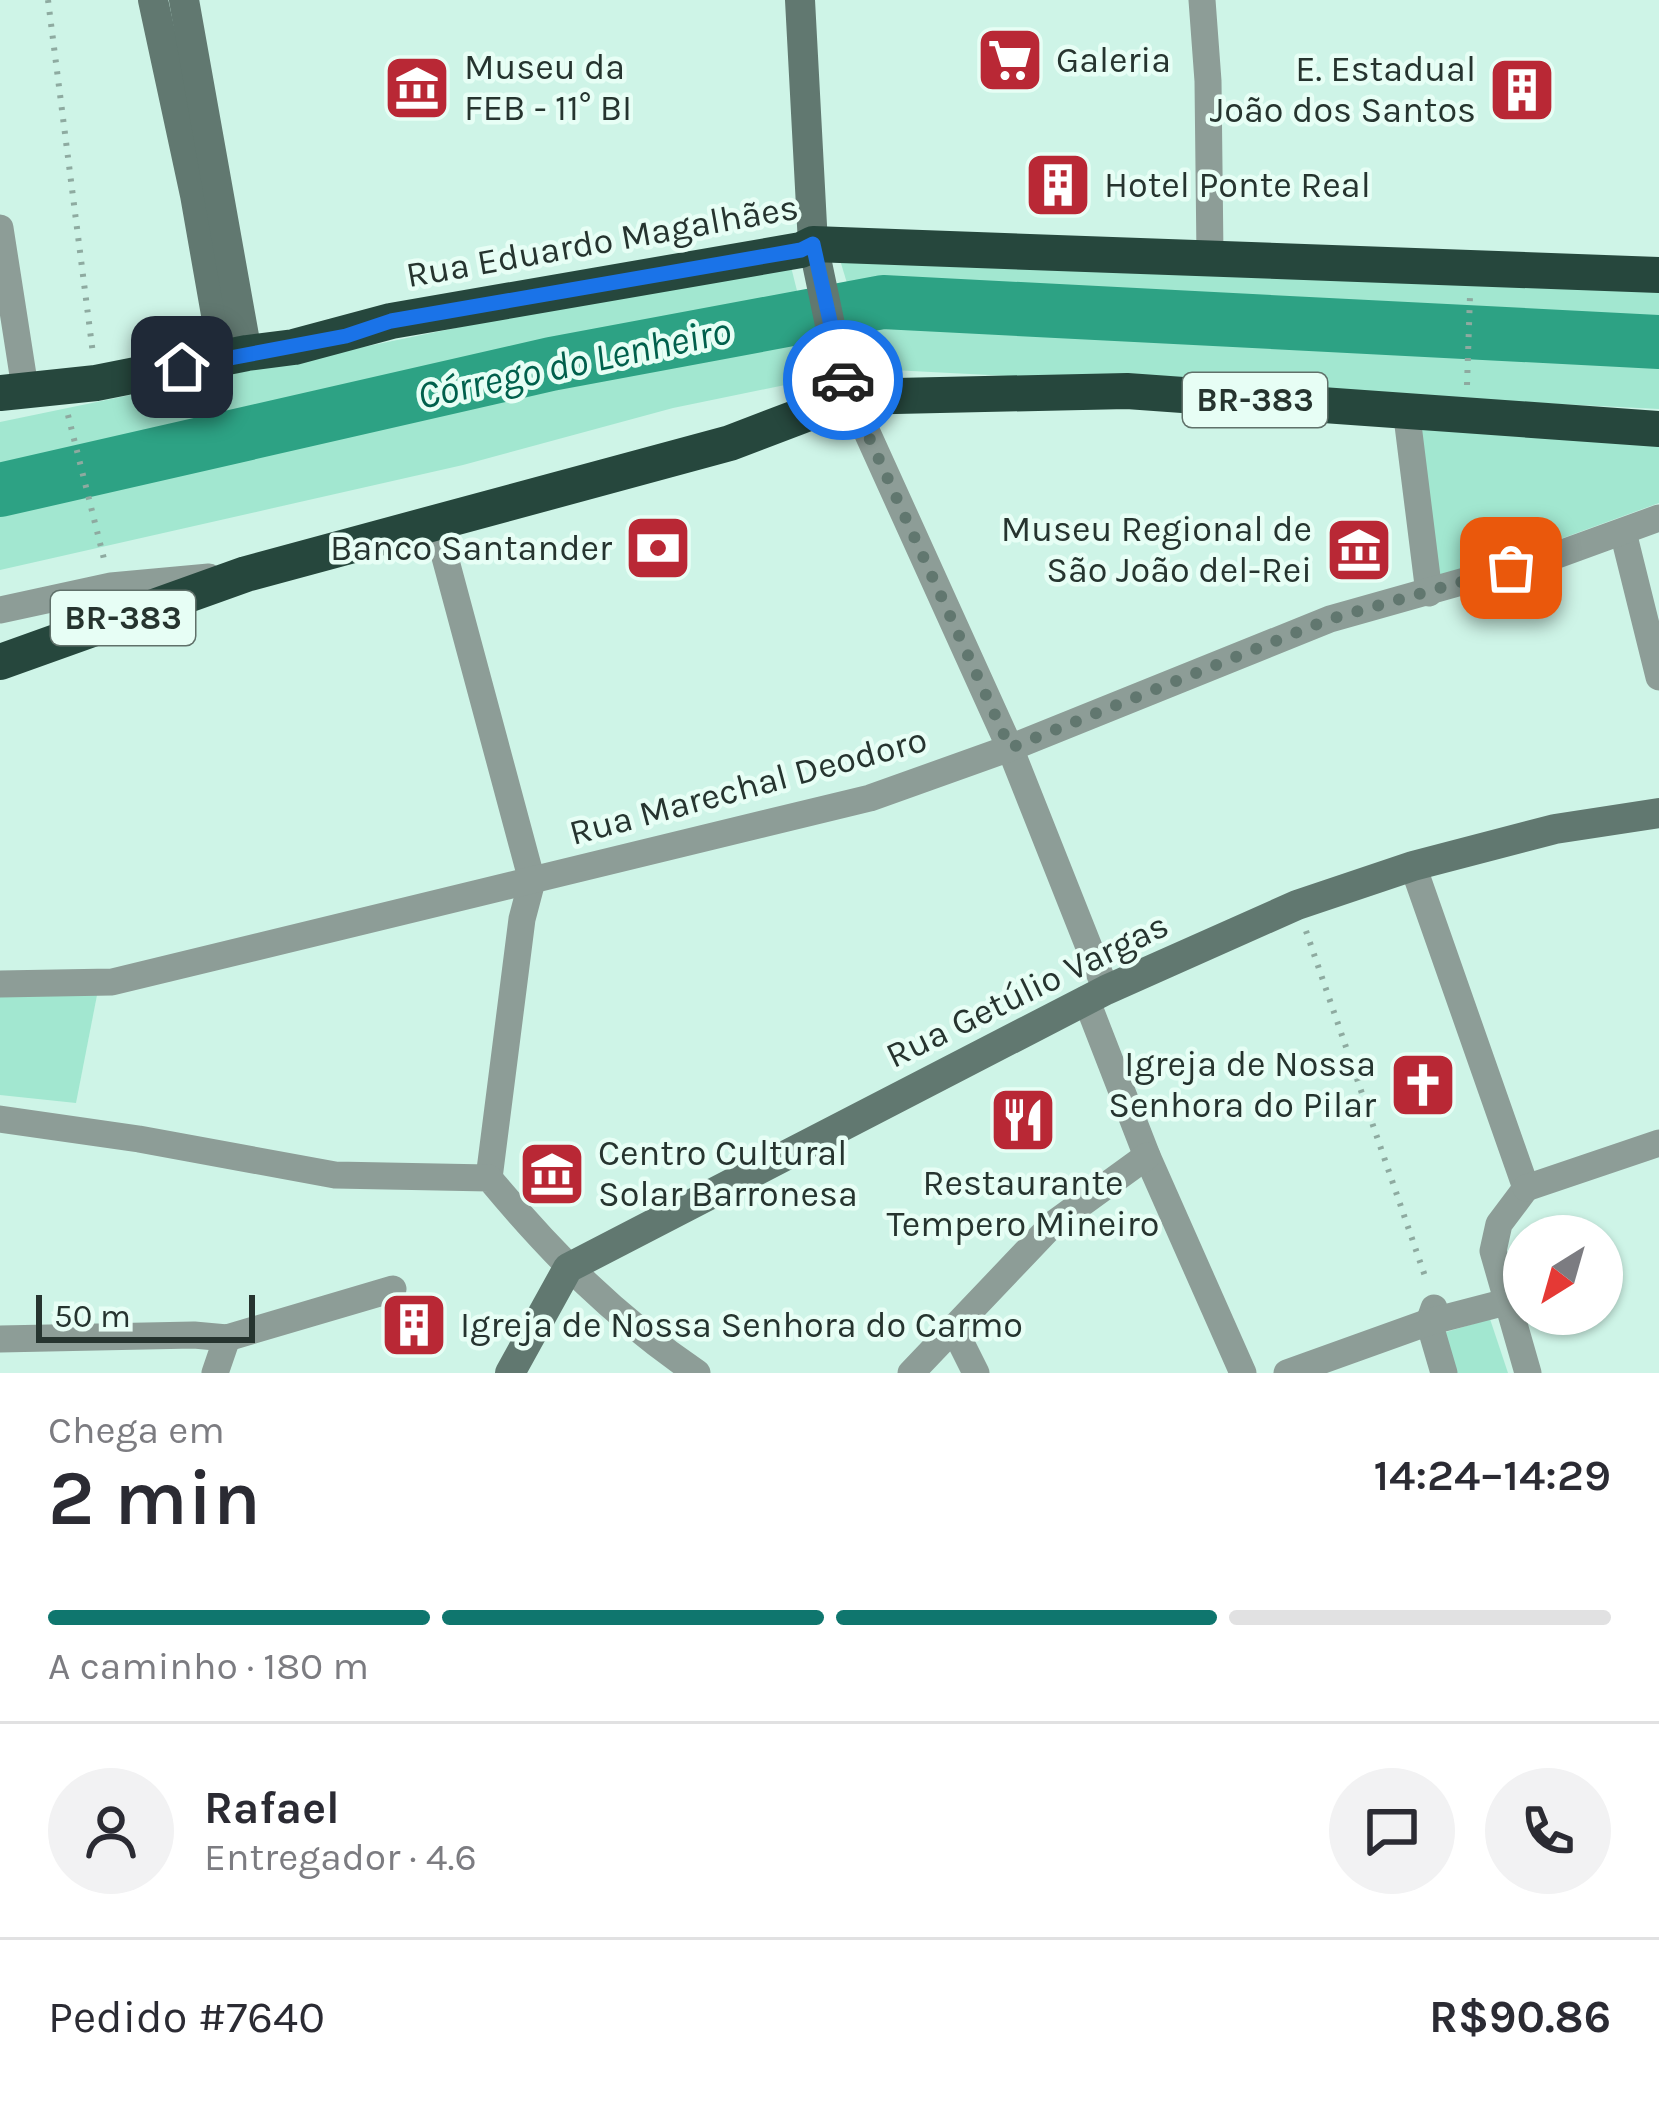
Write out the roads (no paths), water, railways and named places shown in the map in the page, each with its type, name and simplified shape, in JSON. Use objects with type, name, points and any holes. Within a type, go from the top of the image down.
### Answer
[{"type":"highway","name":"Rua Eduardo Magalhães","points":[[12,390],[96,383],[329,340],[391,321],[801,250],[816,258],[1210,256],[1659,275]]},
{"type":"highway","name":"BR-383","points":[[0,662],[246,574],[730,443],[846,387],[1126,391],[1659,429]]},
{"type":"street","points":[[153,0],[207,193]]},
{"type":"street","points":[[184,0],[207,193],[236,356]]},
{"type":"street","points":[[800,0],[816,258],[846,387],[1010,748],[1148,1156],[1243,1373]]},
{"type":"street","points":[[1202,0],[1210,256]]},
{"type":"street","points":[[0,228],[12,390]]},
{"type":"street","points":[[1406,410],[1429,593]]},
{"type":"street","name":"Rua Marechal Deodoro","points":[[0,984],[112,982],[870,798],[1010,748],[1330,619],[1378,602],[1429,593],[1659,518]]},
{"type":"street","points":[[434,520],[532,881],[522,919],[489,1178]]},
{"type":"street","points":[[1623,532],[1659,677]]},
{"type":"street","points":[[0,610],[111,586],[246,574]]},
{"type":"street","name":"Rua Getúlio Vargas","points":[[568,1268],[1096,994],[1298,905],[1413,866],[1556,829],[1659,814]]},
{"type":"street","points":[[1413,866],[1526,1188]]},
{"type":"street","points":[[0,1119],[335,1175],[489,1178],[612,1311],[697,1373]]},
{"type":"street","points":[[1505,1215],[1526,1188],[1659,1143]]},
{"type":"street","points":[[911,1373],[1052,1225],[1148,1156]]},
{"type":"street","points":[[1503,1219],[1494,1242],[1503,1289]]},
{"type":"street","points":[[509,1373],[568,1268]]},
{"type":"street","points":[[0,1339],[227,1338],[393,1289]]},
{"type":"street","points":[[1287,1373],[1432,1313],[1503,1303]]},
{"type":"street","points":[[1432,1313],[1444,1373]]},
{"type":"street","points":[[953,1327],[976,1373]]},
{"type":"street","points":[[1517,1335],[1528,1373]]},
{"type":"street","points":[[215,1373],[227,1338]]},
{"type":"waterway","name":"Córrego do Lenheiro","points":[[0,490],[551,364],[883,302],[1659,342]]},
{"type":"place","name":"Galeria","points":[[1010,60]]},
{"type":"place","name":"Museu da FEB - 11° BI","points":[[417,88]]},
{"type":"place","name":"E. Estadual João dos Santos","points":[[1522,90]]},
{"type":"place","name":"Hotel Ponte Real","points":[[1058,185]]},
{"type":"place","name":"Banco Santander","points":[[658,548]]},
{"type":"place","name":"Museu Regional de São João del-Rei","points":[[1359,550]]},
{"type":"place","name":"Igreja de Nossa Senhora do Pilar","points":[[1423,1085]]},
{"type":"place","name":"Restaurante Tempero Mineiro","points":[[1023,1120]]},
{"type":"place","name":"Centro Cultural Solar Barronesa","points":[[552,1174]]},
{"type":"place","name":"Igreja de Nossa Senhora do Carmo","points":[[414,1325]]}]
